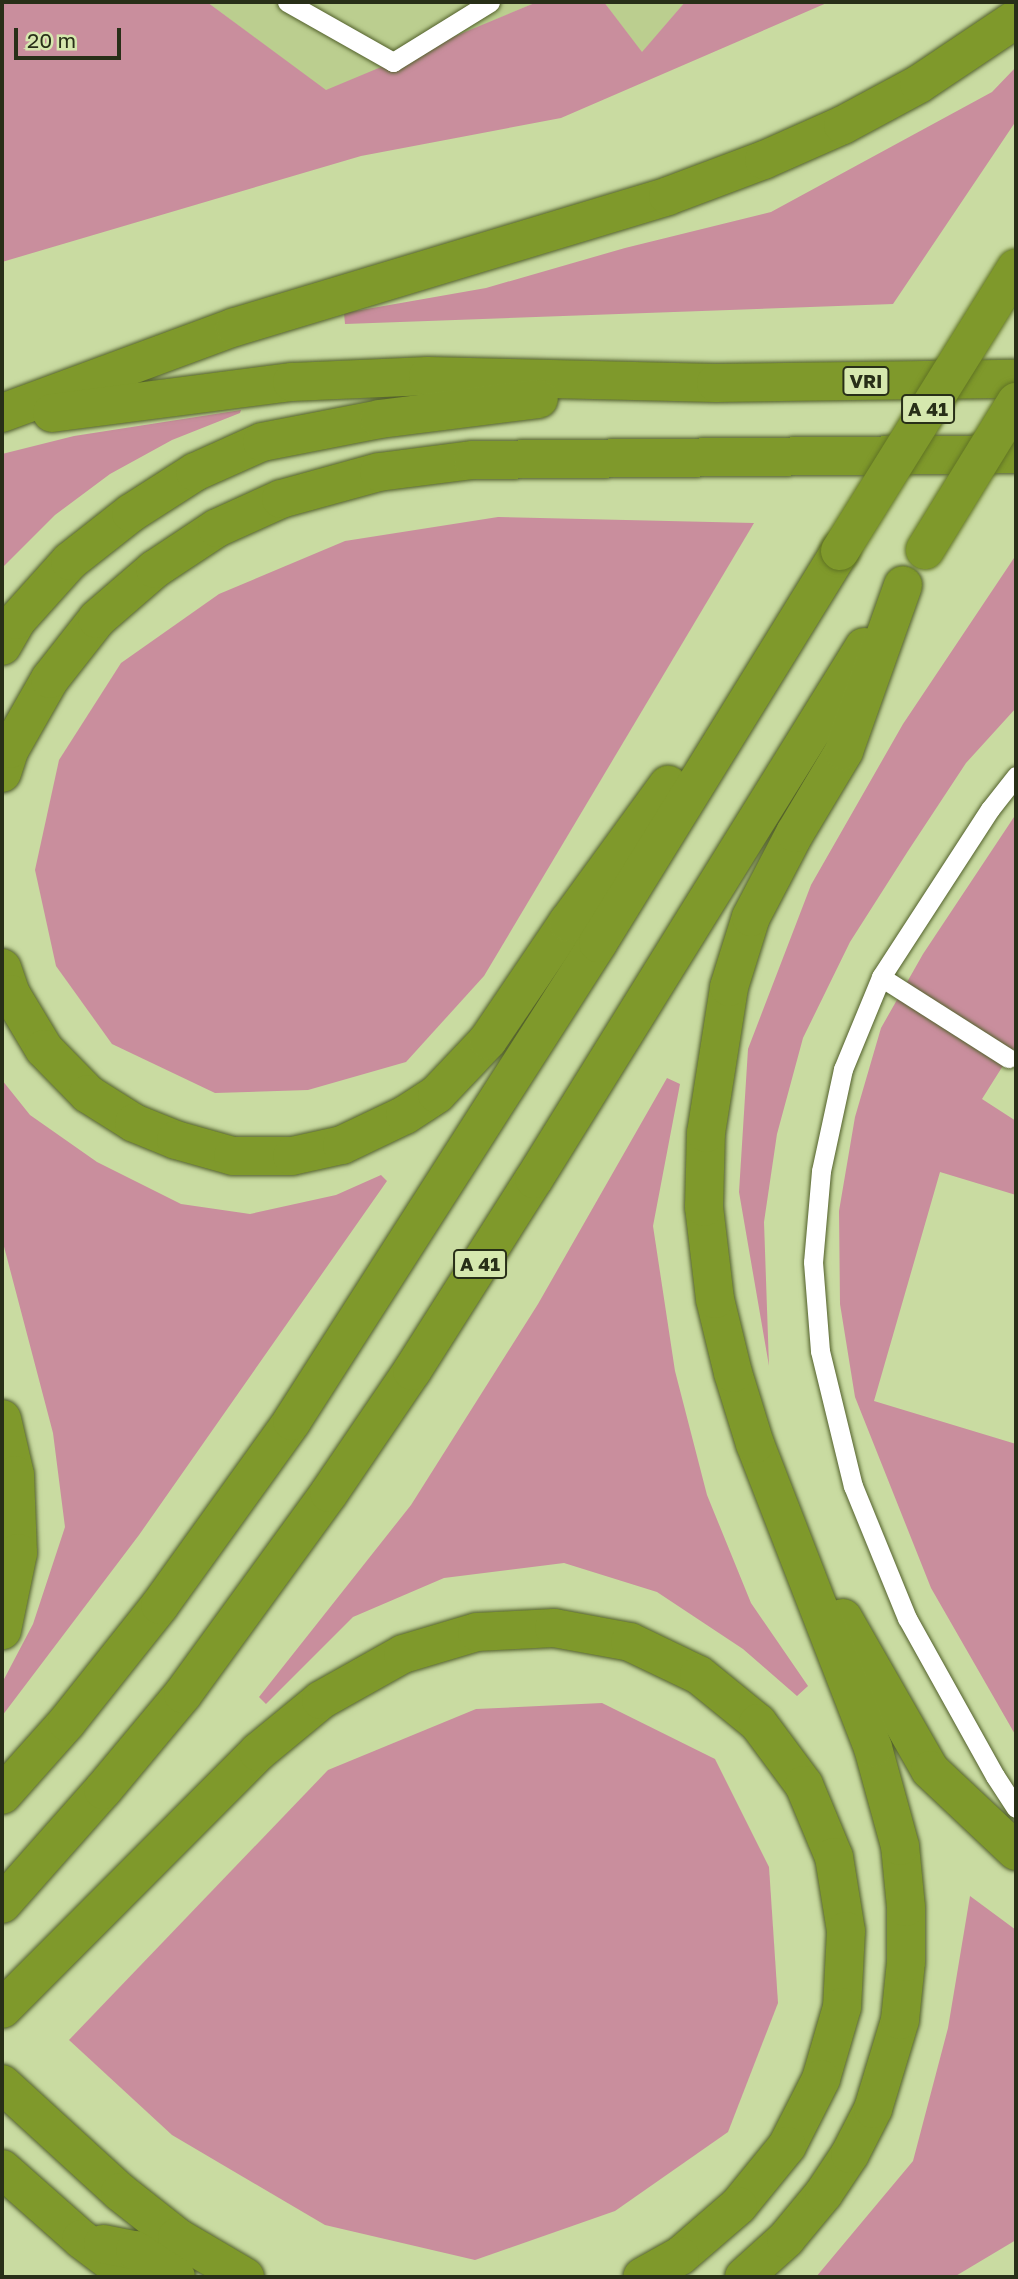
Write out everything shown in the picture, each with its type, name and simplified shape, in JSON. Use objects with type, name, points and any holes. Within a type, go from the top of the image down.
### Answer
[{"type":"highway","points":[[2,413],[235,327],[668,195],[764,160],[843,125],[919,84],[1016,19]]},
{"type":"highway","name":"A 41","points":[[2,1795],[67,1721],[160,1605],[292,1421],[598,943],[1016,268]]},
{"type":"highway","points":[[2,421],[122,401],[292,382],[428,376],[716,383]]},
{"type":"highway","name":"VRI","points":[[716,383],[1016,379]]},
{"type":"highway","points":[[2,646],[17,620],[71,561],[131,513],[195,472],[262,442],[380,419],[485,404],[716,383]]},
{"type":"highway","name":"A 41","points":[[2,1904],[95,1800],[183,1694],[329,1493],[412,1371],[1016,402]]},
{"type":"highway","points":[[2,773],[10,749],[50,679],[97,619],[155,569],[217,528],[281,499],[379,471],[473,460],[1016,454]]},
{"type":"highway","points":[[2,968],[11,994],[44,1049],[88,1094],[134,1124],[176,1140],[233,1156],[292,1156],[342,1145],[405,1115],[437,1094],[488,1040],[568,922],[840,551]]},
{"type":"highway","points":[[744,2277],[786,2239],[850,2154],[873,2109],[890,2061],[900,2020],[906,1962],[906,1907],[900,1846],[873,1748],[782,1514],[733,1373],[715,1299],[704,1207],[706,1133],[729,987],[751,916],[794,833],[844,751],[903,585]]},
{"type":"highway","points":[[2,1419],[15,1475],[18,1553],[2,1630]]},
{"type":"highway","points":[[782,1514],[930,1770],[1016,1851]]},
{"type":"highway","points":[[2,2009],[258,1752],[321,1700],[403,1654],[477,1632],[554,1628],[630,1642],[699,1675],[758,1723],[804,1785],[834,1857],[846,1931],[842,2007],[821,2079],[786,2146],[738,2206],[680,2256],[642,2277]]},
{"type":"highway","points":[[2,2084],[120,2192],[177,2237],[245,2277]]},
{"type":"highway","points":[[2,2169],[80,2239],[131,2277]]},
{"type":"highway","points":[[80,2239],[135,2250],[176,2277]]},
{"type":"lane","points":[[287,2],[393,62],[490,2]]},
{"type":"lane","points":[[1016,776],[982,820],[881,977],[843,1069],[821,1171],[813,1262],[820,1351],[853,1486],[907,1618],[995,1776],[1016,1808]]},
{"type":"lane","points":[[881,977],[1008,1058]]},
{"type":"shaded area","points":[[2,2],[207,2],[326,90],[537,2],[604,2],[642,52],[685,2],[829,2],[561,118],[361,156],[2,262]]},
{"type":"shaded area","points":[[207,2],[537,2],[326,91]]},
{"type":"shaded area","points":[[604,2],[685,2],[642,53]]},
{"type":"shaded area","points":[[1016,67],[1016,121],[893,304],[345,324],[344,313],[486,288],[625,248],[771,212],[992,92]]},
{"type":"shaded area","points":[[241,410],[240,413],[172,440],[110,474],[55,515],[2,568],[2,454],[74,436]]},
{"type":"shaded area","points":[[498,517],[754,523],[484,976],[406,1062],[308,1090],[215,1093],[112,1044],[56,966],[35,870],[59,760],[121,663],[219,594],[345,541]]},
{"type":"shaded area","points":[[1016,555],[1016,708],[966,763],[908,851],[850,942],[803,1038],[777,1134],[764,1222],[769,1366],[739,1192],[748,1049],[811,885],[903,724]]},
{"type":"shaded area","points":[[1016,814],[1016,1045],[982,1099],[1016,1121],[1016,1195],[940,1172],[874,1401],[1016,1444],[1016,1736],[931,1588],[855,1397],[840,1304],[839,1211],[855,1117],[881,1028],[923,954]]},
{"type":"shaded area","points":[[667,1078],[680,1084],[653,1226],[675,1371],[707,1495],[751,1603],[808,1686],[797,1696],[743,1649],[657,1592],[564,1563],[444,1578],[353,1617],[266,1704],[259,1697],[411,1505],[538,1304]]},
{"type":"shaded area","points":[[2,1080],[30,1115],[97,1162],[181,1204],[250,1214],[336,1195],[381,1175],[387,1181],[139,1535],[2,1716],[2,1683],[33,1624],[65,1527],[53,1433],[2,1239]]},
{"type":"shaded area","points":[[602,1703],[715,1759],[769,1867],[778,2003],[728,2132],[615,2211],[475,2260],[325,2225],[172,2135],[69,2040],[328,1770],[476,1709]]},
{"type":"shaded area","points":[[970,1896],[1016,1930],[1016,2240],[954,2277],[816,2277],[913,2161],[948,2028]]}]
